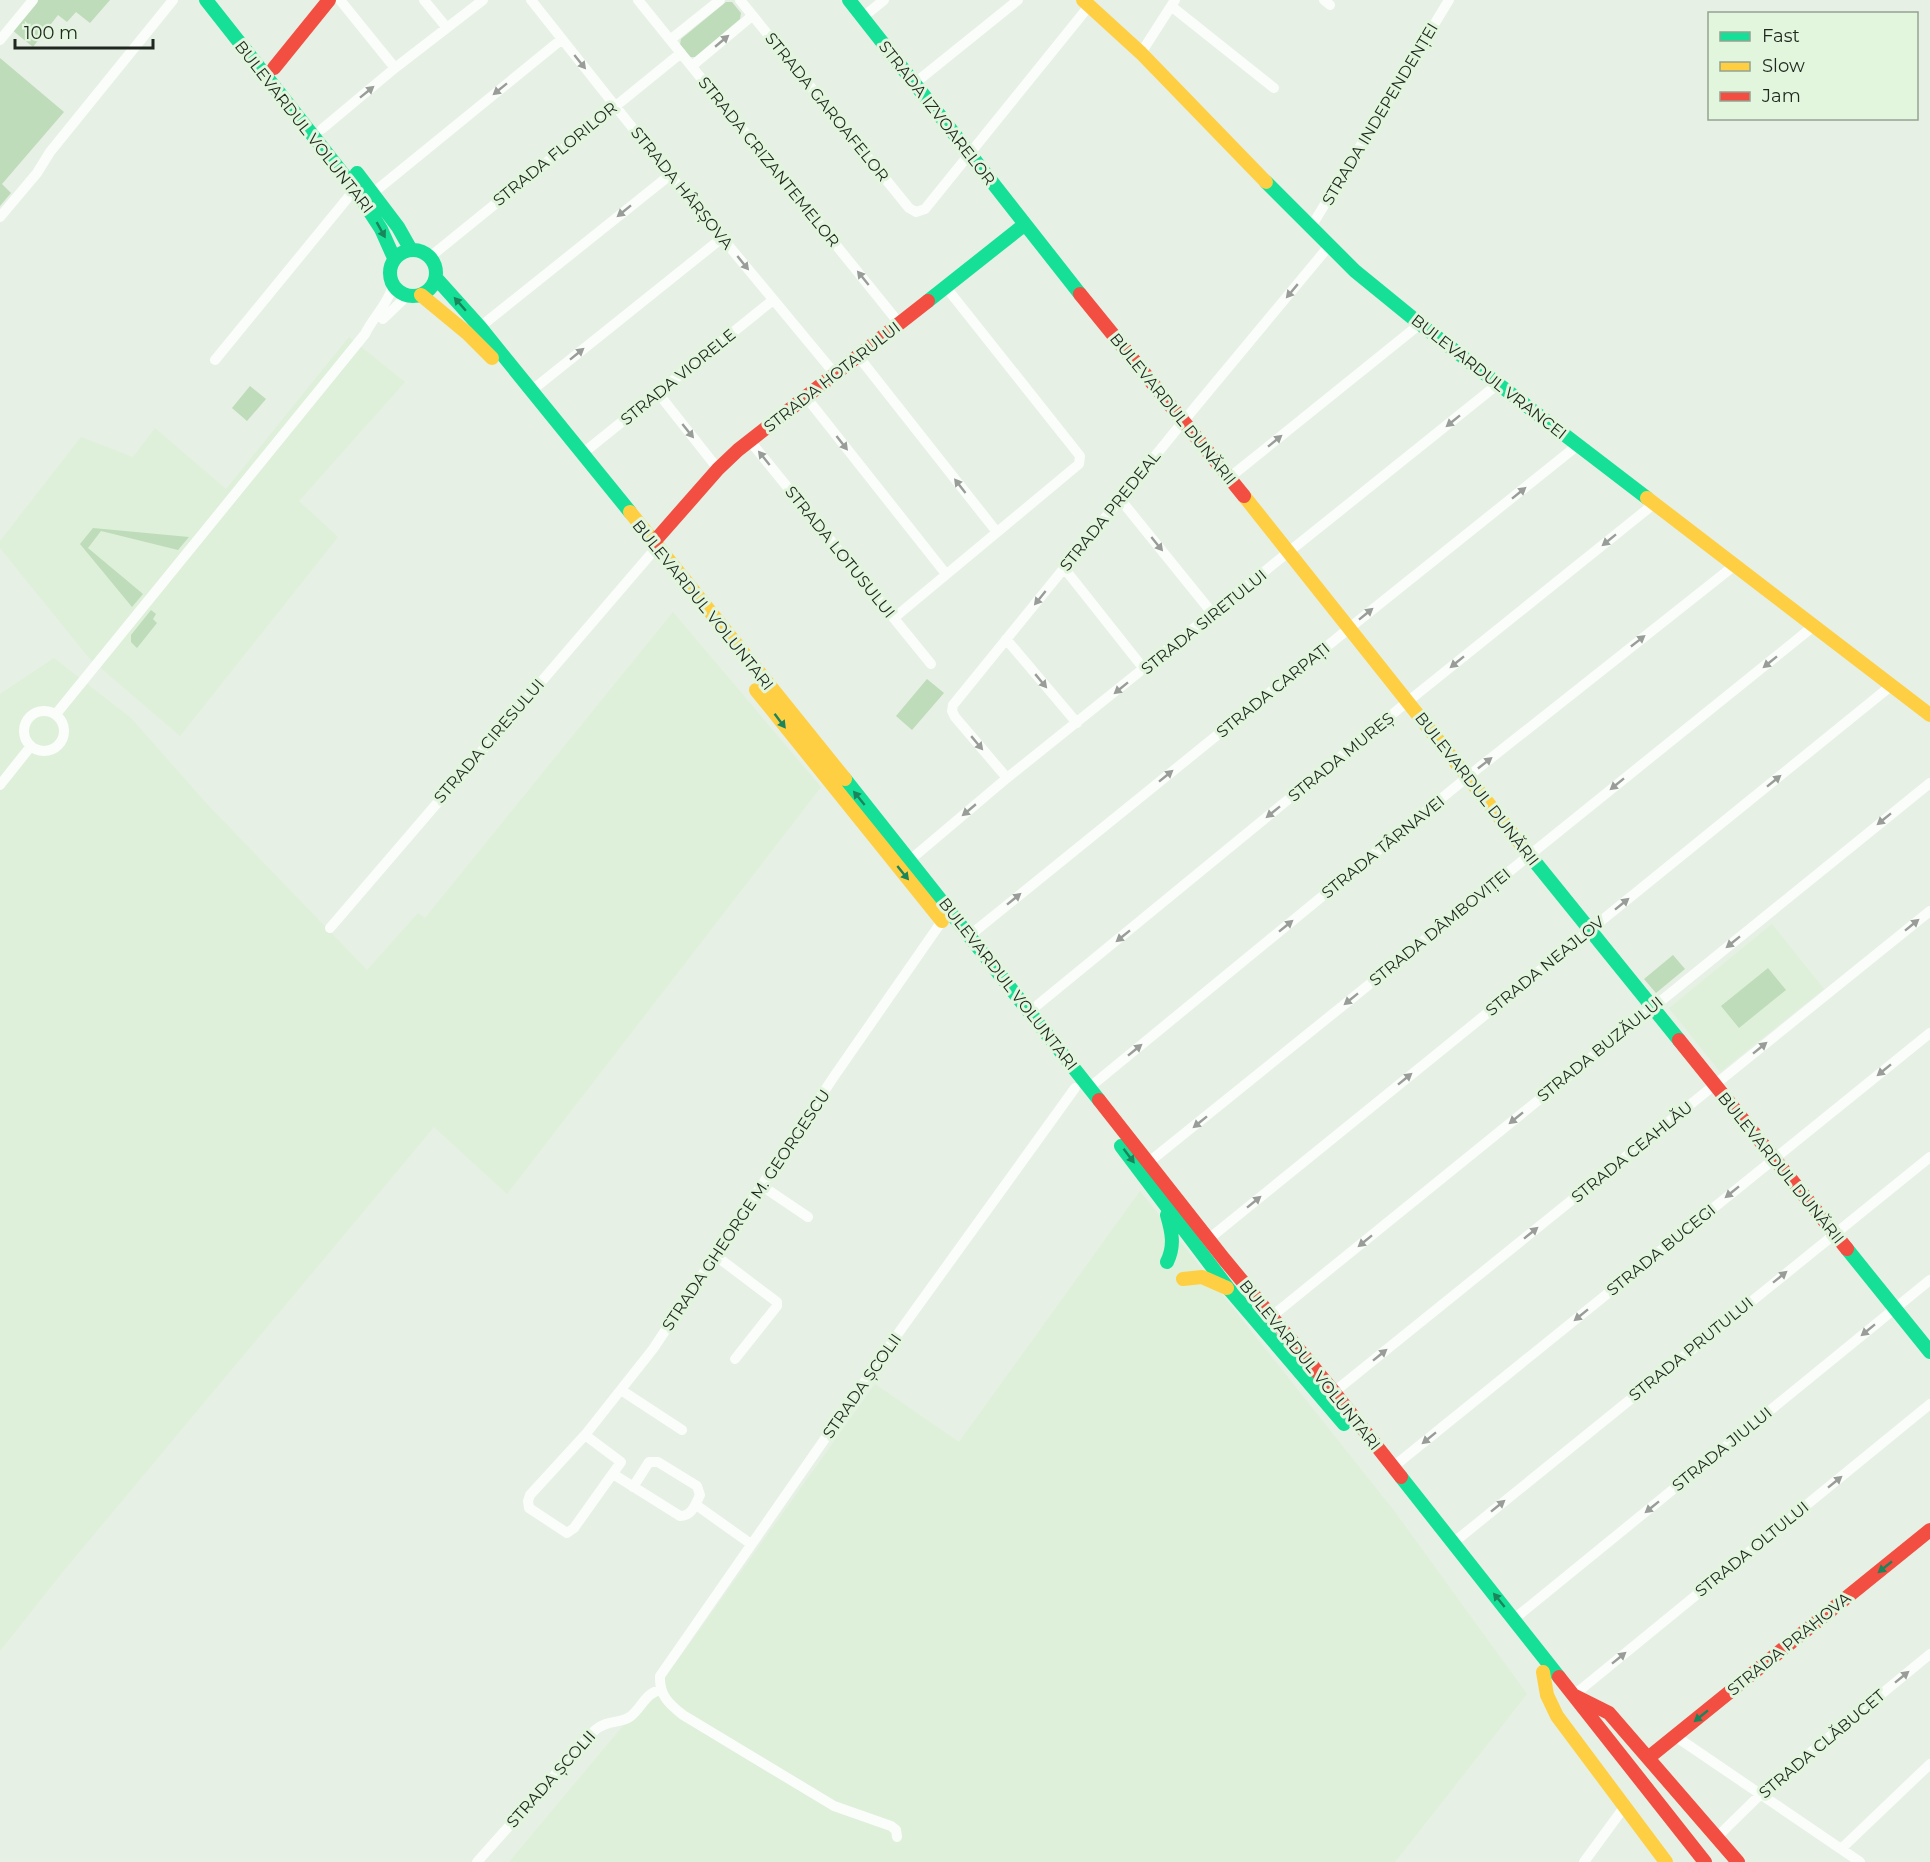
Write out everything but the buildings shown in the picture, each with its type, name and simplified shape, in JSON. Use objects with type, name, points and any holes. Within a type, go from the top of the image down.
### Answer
[{"type":"main road","name":"BULEVARDUL VOLUNTARI","points":[[206,0],[355,189],[381,228],[394,258],[389,272],[397,291],[414,295],[467,333],[496,363],[652,549],[910,860],[1149,1162],[1203,1244],[1228,1288],[1354,1437],[1543,1672],[1570,1699]]},
{"type":"main road","name":"BULEVARDUL VOLUNTARI","points":[[219,0],[373,193],[411,250]]},
{"type":"main road","points":[[274,68],[329,0]]},
{"type":"main road","name":"STRADA IZVOARELOR","points":[[849,0],[1024,225]]},
{"type":"main road","name":"BULEVARDUL VRANCEI","points":[[1086,3],[1141,53],[1355,271],[1420,324],[1930,715]]},
{"type":"main road","name":"STRADA HOTARULUI","points":[[652,549],[718,469],[750,441],[1024,225]]},
{"type":"main road","name":"BULEVARDUL DUNĂRII","points":[[1024,225],[1290,553],[1467,777],[1930,1352]]},
{"type":"main road","points":[[394,258],[411,250],[418,250],[430,257]]},
{"type":"main road","name":"BULEVARDUL VOLUNTARI","points":[[430,257],[434,263],[436,278],[480,327],[582,454],[801,748],[942,921],[1163,1202],[1272,1316],[1334,1392],[1514,1618],[1570,1699]]},
{"type":"main road","points":[[414,295],[430,288],[436,278]]},
{"type":"main road","points":[[1163,1202],[1174,1241],[1172,1254],[1167,1262]]},
{"type":"main road","points":[[1184,1279],[1202,1277],[1228,1288]]},
{"type":"main road","name":"STRADA PRAHOVA","points":[[1648,1758],[1930,1530]]},
{"type":"main road","points":[[1543,1672],[1550,1705],[1666,1862]]},
{"type":"main road","points":[[1570,1699],[1610,1713],[1738,1862]]},
{"type":"main road","points":[[1570,1699],[1693,1862]]},
{"type":"main road","points":[[1570,1699],[1706,1862]]},
{"type":"street","points":[[0,217],[173,0]]},
{"type":"street","points":[[340,0],[395,68]]},
{"type":"street","points":[[424,0],[447,28]]},
{"type":"street","points":[[322,129],[395,68],[483,0]]},
{"type":"street","name":"STRADA HÂRȘOVA","points":[[531,0],[670,175],[835,374]]},
{"type":"street","name":"STRADA CRIZANTEMELOR","points":[[638,0],[899,323]]},
{"type":"street","points":[[670,40],[720,0]]},
{"type":"street","points":[[862,17],[884,0]]},
{"type":"street","points":[[915,83],[1018,0]]},
{"type":"street","name":"STRADA INDEPENDENȚEI","points":[[1311,227],[1449,0]]},
{"type":"street","name":"STRADA GAROAFELOR","points":[[744,1],[752,15],[909,208],[916,212],[925,208],[969,154]]},
{"type":"street","points":[[4,36],[26,2]]},
{"type":"street","points":[[969,154],[1086,3]]},
{"type":"street","points":[[1141,53],[1173,3],[1274,88]]},
{"type":"street","points":[[692,66],[752,15]]},
{"type":"street","points":[[373,193],[562,39]]},
{"type":"street","name":"STRADA FLORILOR","points":[[430,257],[681,53]]},
{"type":"street","points":[[480,327],[670,175]]},
{"type":"street","points":[[215,360],[355,189]]},
{"type":"street","points":[[531,391],[722,238]]},
{"type":"street","name":"STRADA PREDEAL","points":[[1007,778],[952,711],[953,705],[1329,246]]},
{"type":"street","points":[[56,714],[365,334],[385,306],[393,286]]},
{"type":"street","points":[[894,618],[1081,460],[945,286]]},
{"type":"street","points":[[365,334],[373,330],[392,308],[414,295]]},
{"type":"street","name":"STRADA VIORELE","points":[[582,454],[773,300]]},
{"type":"street","points":[[1229,478],[1420,324]]},
{"type":"street","points":[[858,356],[996,531]]},
{"type":"street","name":"STRADA SIRETULUI","points":[[910,860],[1007,778],[1498,384]]},
{"type":"street","points":[[657,393],[718,469]]},
{"type":"street","points":[[806,397],[946,574]]},
{"type":"street","name":"STRADA LOTUSULUI","points":[[750,441],[931,664]]},
{"type":"street","name":"STRADA CARPAȚI","points":[[969,936],[1578,445]]},
{"type":"street","points":[[1120,499],[1213,614]]},
{"type":"street","name":"STRADA MUREȘ","points":[[1029,1012],[1408,701],[1654,503]]},
{"type":"street","name":"STRADA CIRESULUI","points":[[330,928],[652,549]]},
{"type":"street","name":"STRADA TÂRNAVEI","points":[[1090,1087],[1467,777],[1735,564]]},
{"type":"street","points":[[1064,568],[1144,669]]},
{"type":"street","name":"STRADA DÂMBOVIȚEI","points":[[1149,1162],[1815,625]]},
{"type":"street","points":[[1006,639],[1077,723]]},
{"type":"street","name":"STRADA NEAJLOV","points":[[1203,1244],[1892,685]]},
{"type":"street","points":[[45,711],[56,714],[64,725],[65,731],[61,743],[52,750],[35,749],[25,736],[29,718],[45,711]]},
{"type":"street","points":[[0,786],[31,746]]},
{"type":"street","name":"STRADA BUZĂULUI","points":[[1272,1316],[1930,783]]},
{"type":"street","name":"STRADA CEAHLĂU","points":[[1334,1392],[1930,911]]},
{"type":"street","name":"STRADA GHEORGE M. GEORGESCU","points":[[613,1474],[569,1533],[564,1532],[529,1508],[528,1501],[536,1488],[585,1435],[653,1349],[835,1075],[942,921]]},
{"type":"street","name":"STRADA BUCEGI","points":[[1393,1467],[1930,1034]]},
{"type":"street","name":"STRADA ȘCOLII","points":[[477,1862],[595,1730],[607,1722],[628,1718],[652,1693],[661,1690],[660,1676],[667,1663],[902,1328],[1075,1088]]},
{"type":"street","name":"STRADA PRUTULUI","points":[[1453,1543],[1930,1157]]},
{"type":"street","points":[[762,1186],[808,1217]]},
{"type":"street","points":[[716,1256],[777,1302],[777,1306],[735,1359]]},
{"type":"street","name":"STRADA JIULUI","points":[[1514,1618],[1930,1280]]},
{"type":"street","points":[[621,1390],[682,1430]]},
{"type":"street","name":"STRADA OLTULUI","points":[[1570,1699],[1930,1404]]},
{"type":"street","points":[[585,1435],[621,1462],[613,1474],[633,1487],[680,1516],[691,1512],[700,1495],[697,1486],[658,1461],[649,1462],[633,1487]]},
{"type":"street","points":[[699,1507],[751,1544]]},
{"type":"street","name":"STRADA CLĂBUCET","points":[[1717,1837],[1760,1795],[1930,1654]]},
{"type":"street","points":[[661,1690],[664,1698],[683,1715],[834,1806],[891,1826],[896,1830],[897,1837]]},
{"type":"street","points":[[1675,1736],[1860,1862]]},
{"type":"street","points":[[1841,1850],[1930,1764]]},
{"type":"street","points":[[1584,1862],[1625,1806]]},
{"type":"shaded area","points":[[38,0],[110,0],[90,23],[76,12],[67,22],[58,15],[33,47],[12,30]]},
{"type":"shaded area","points":[[726,2],[732,2],[741,13],[740,19],[695,57],[689,57],[680,45],[681,39]]},
{"type":"shaded area","points":[[0,58],[64,112],[2,184],[11,193],[0,206]]},
{"type":"shaded area","points":[[349,337],[405,382],[299,501],[338,537],[180,736],[89,658],[0,548],[0,541],[81,437],[133,457],[155,428],[226,489]]},
{"type":"shaded area","points":[[250,386],[266,399],[247,421],[232,408]]},
{"type":"shaded area","points":[[93,528],[189,537],[178,550],[101,531],[88,548],[143,594],[132,607],[80,544]]},
{"type":"shaded area","points":[[151,610],[156,614],[153,619],[157,623],[137,648],[131,642],[131,635]]},
{"type":"shaded area","points":[[673,612],[821,787],[507,1194],[434,1127],[61,1574],[0,1651],[0,694],[54,658],[131,718],[207,804],[367,970],[418,913],[425,918]]},
{"type":"shaded area","points":[[927,679],[944,693],[912,730],[896,716]]},
{"type":"shaded area","points":[[1772,924],[1824,989],[1720,1072],[1669,1008]]},
{"type":"shaded area","points":[[1673,955],[1685,969],[1656,993],[1644,979]]},
{"type":"shaded area","points":[[1768,968],[1786,990],[1739,1028],[1721,1006]]},
{"type":"shaded area","points":[[1140,1191],[1395,1512],[1527,1694],[1395,1862],[509,1862],[678,1660],[875,1384],[959,1442]]},
{"type":"traffic: fast","points":[[206,0],[355,189],[381,229],[394,258]]},
{"type":"traffic: fast","points":[[849,0],[1080,294]]},
{"type":"traffic: fast","points":[[357,173],[398,227],[411,250]]},
{"type":"traffic: fast","points":[[1266,182],[1355,271],[1420,324],[1647,498]]},
{"type":"traffic: fast","points":[[928,301],[1024,225]]},
{"type":"traffic: fast","points":[[413,250],[422,251],[429,257],[435,264],[436,273],[435,282],[429,289],[422,295],[413,296],[404,295],[397,289],[391,282],[390,273],[391,264],[397,257],[404,251],[413,250]]},
{"type":"traffic: fast","points":[[436,278],[480,327],[630,512]]},
{"type":"traffic: fast","points":[[845,779],[1099,1100]]},
{"type":"traffic: fast","points":[[1531,857],[1679,1040]]},
{"type":"traffic: fast","points":[[1121,1146],[1228,1288],[1344,1424]]},
{"type":"traffic: fast","points":[[1167,1215],[1172,1239],[1167,1262]]},
{"type":"traffic: fast","points":[[1847,1249],[1930,1352]]},
{"type":"traffic: fast","points":[[1401,1477],[1559,1677]]},
{"type":"traffic: slow","points":[[1083,0],[1141,53],[1266,182]]},
{"type":"traffic: slow","points":[[421,295],[467,333],[492,358]]},
{"type":"traffic: slow","points":[[1244,496],[1531,857]]},
{"type":"traffic: slow","points":[[1647,498],[1930,715]]},
{"type":"traffic: slow","points":[[630,512],[845,779]]},
{"type":"traffic: slow","points":[[756,690],[942,921]]},
{"type":"traffic: slow","points":[[1183,1279],[1202,1277],[1227,1288]]},
{"type":"traffic: slow","points":[[1543,1672],[1547,1695],[1557,1716],[1666,1862]]},
{"type":"traffic: jam","points":[[274,68],[329,0]]},
{"type":"traffic: jam","points":[[1080,294],[1244,496]]},
{"type":"traffic: jam","points":[[653,543],[718,469],[738,450],[928,301]]},
{"type":"traffic: jam","points":[[1679,1040],[1847,1249]]},
{"type":"traffic: jam","points":[[1099,1100],[1224,1259],[1401,1477]]},
{"type":"traffic: jam","points":[[1648,1758],[1930,1530]]},
{"type":"traffic: jam","points":[[1559,1677],[1705,1862]]},
{"type":"traffic: jam","points":[[1575,1696],[1609,1713],[1738,1862]]}]
